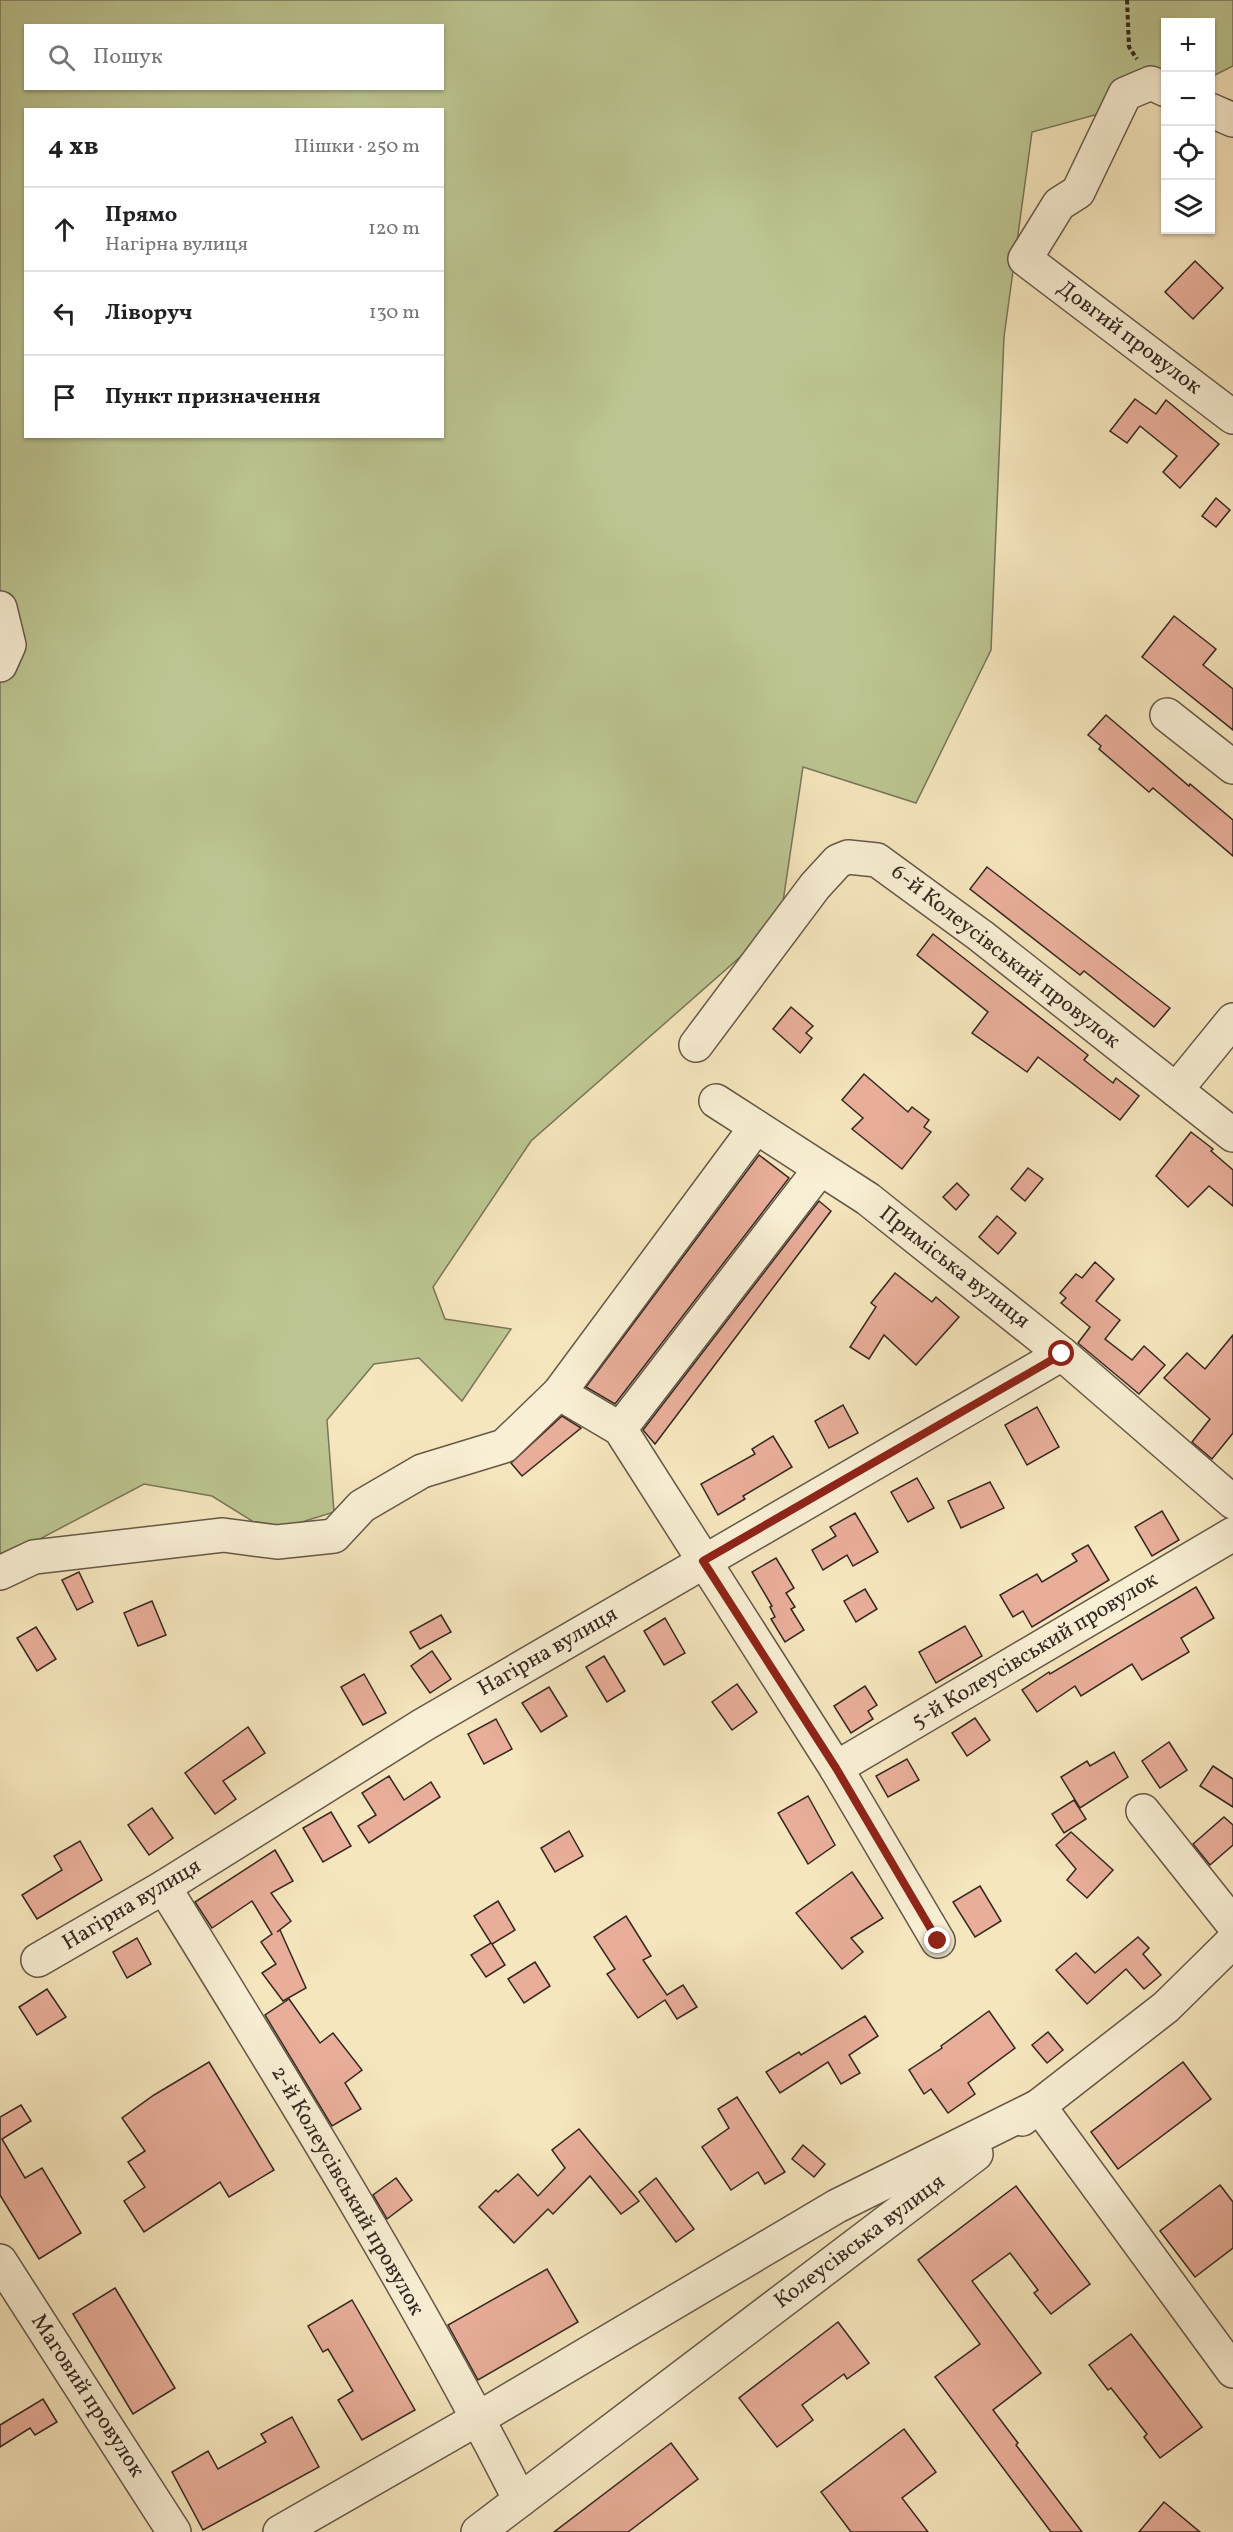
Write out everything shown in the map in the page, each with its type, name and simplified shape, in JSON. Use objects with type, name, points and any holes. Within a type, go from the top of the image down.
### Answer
[{"type":"street","name":"Довгий провулок","points":[[1158,86],[1125,94],[1078,192],[1059,204],[1025,259],[1233,417]]},
{"type":"street","points":[[1215,112],[1233,120]]},
{"type":"street","points":[[0,608],[9,645],[0,665]]},
{"type":"street","points":[[1167,716],[1233,767]]},
{"type":"street","name":"6-й Колеусівський провулок","points":[[696,1045],[815,886],[838,861],[848,857],[878,860],[981,936],[1233,1135]]},
{"type":"street","points":[[1176,1090],[1233,1020]]},
{"type":"street","name":"Приміська вулиця","points":[[716,1101],[868,1199],[1062,1354],[1233,1502]]},
{"type":"street","points":[[0,1573],[34,1557],[223,1535],[277,1542],[334,1536],[362,1506],[422,1471],[504,1446],[559,1393],[756,1127]]},
{"type":"street","points":[[620,1429],[820,1168]]},
{"type":"street","name":"Нагірна вулиця","points":[[38,1960],[164,1887],[423,1725],[1062,1354]]},
{"type":"street","points":[[559,1393],[620,1429],[836,1768],[938,1941]]},
{"type":"street","name":"5-й Колеусівський провулок","points":[[836,1768],[1233,1534]]},
{"type":"street","points":[[1143,1811],[1233,1924]]},
{"type":"street","name":"2-й Колеусівський провулок","points":[[164,1887],[311,2124],[479,2418],[520,2500]]},
{"type":"street","name":"Колеусівська вулиця","points":[[478,2532],[1166,2007],[1233,1941]]},
{"type":"street","points":[[280,2532],[479,2418],[837,2206],[1039,2106],[1233,2371]]},
{"type":"street","name":"Маговий провулок","points":[[0,2261],[174,2532]]},
{"type":"path","points":[[1127,0],[1129,47],[1158,86]]},
{"type":"green space","points":[[0,0],[1233,0],[1233,66],[1215,75],[1215,18],[1161,18],[1161,97],[1032,132],[1004,337],[991,650],[916,803],[803,767],[780,922],[531,1141],[433,1287],[445,1319],[511,1329],[462,1401],[419,1358],[374,1364],[327,1420],[334,1512],[270,1532],[212,1496],[144,1484],[0,1560]]},
{"type":"building","points":[[1195,261],[1223,288],[1193,319],[1165,292]]},
{"type":"building","points":[[1135,399],[1156,414],[1166,400],[1219,444],[1180,488],[1163,472],[1177,456],[1140,426],[1127,443],[1110,431]]},
{"type":"building","points":[[1216,498],[1230,510],[1216,527],[1202,516]]},
{"type":"building","points":[[1174,616],[1216,649],[1203,665],[1233,689],[1233,730],[1142,657]]},
{"type":"building","points":[[1106,715],[1189,786],[1190,784],[1233,820],[1233,856],[1153,788],[1149,792],[1099,749],[1101,746],[1088,735]]},
{"type":"building","points":[[987,867],[1170,1008],[1154,1027],[1084,971],[1080,975],[970,889]]},
{"type":"building","points":[[933,934],[1088,1055],[1084,1060],[1113,1083],[1116,1078],[1139,1096],[1120,1120],[1038,1057],[1027,1072],[972,1033],[988,1012],[917,955]]},
{"type":"building","points":[[791,1007],[813,1026],[806,1033],[812,1038],[800,1053],[773,1029]]},
{"type":"building","points":[[864,1074],[908,1112],[912,1107],[929,1120],[924,1127],[931,1132],[902,1169],[852,1129],[863,1118],[842,1100]]},
{"type":"building","points":[[1191,1132],[1213,1149],[1211,1151],[1233,1170],[1233,1206],[1209,1186],[1188,1207],[1156,1176]]},
{"type":"building","points":[[759,1155],[789,1178],[615,1404],[586,1387]]},
{"type":"building","points":[[1028,1168],[1043,1179],[1025,1201],[1011,1189]]},
{"type":"building","points":[[957,1183],[969,1195],[956,1210],[943,1197]]},
{"type":"building","points":[[819,1201],[831,1211],[655,1444],[643,1430]]},
{"type":"building","points":[[997,1216],[1016,1233],[998,1254],[979,1237]]},
{"type":"building","points":[[1095,1262],[1114,1279],[1096,1301],[1120,1320],[1105,1339],[1132,1360],[1144,1346],[1165,1365],[1139,1394],[1078,1343],[1090,1327],[1061,1303],[1066,1298],[1060,1293],[1076,1274],[1082,1278]]},
{"type":"building","points":[[895,1273],[932,1302],[936,1297],[959,1317],[916,1365],[884,1335],[869,1359],[850,1347],[876,1307],[871,1303]]},
{"type":"building","points":[[1233,1335],[1233,1433],[1212,1459],[1192,1442],[1210,1419],[1164,1378],[1187,1353],[1205,1369]]},
{"type":"building","points":[[843,1405],[858,1433],[829,1448],[815,1421]]},
{"type":"building","points":[[1037,1407],[1059,1447],[1027,1465],[1005,1425]]},
{"type":"building","points":[[562,1416],[581,1428],[522,1476],[511,1463]]},
{"type":"building","points":[[773,1436],[792,1467],[743,1496],[745,1499],[718,1515],[701,1484],[755,1454],[752,1449]]},
{"type":"building","points":[[917,1478],[934,1508],[908,1522],[891,1492]]},
{"type":"building","points":[[990,1482],[1004,1508],[961,1528],[948,1501]]},
{"type":"building","points":[[1162,1511],[1179,1540],[1152,1556],[1135,1527]]},
{"type":"building","points":[[855,1513],[878,1552],[853,1566],[847,1555],[823,1570],[812,1550],[836,1536],[830,1527]]},
{"type":"building","points":[[1088,1545],[1109,1580],[1032,1627],[1023,1611],[1013,1617],[1000,1595],[1037,1574],[1042,1582],[1077,1561],[1072,1554]]},
{"type":"building","points":[[776,1558],[794,1588],[786,1593],[795,1607],[791,1609],[804,1630],[785,1642],[771,1619],[775,1617],[770,1607],[772,1606],[752,1572]]},
{"type":"building","points":[[79,1572],[93,1602],[77,1610],[62,1580]]},
{"type":"building","points":[[1196,1587],[1214,1618],[1181,1638],[1189,1652],[1142,1680],[1132,1664],[1081,1696],[1075,1686],[1037,1712],[1022,1690]]},
{"type":"building","points":[[865,1589],[877,1609],[856,1622],[844,1601]]},
{"type":"building","points":[[152,1601],[166,1635],[138,1646],[124,1613]]},
{"type":"building","points":[[441,1615],[451,1632],[420,1649],[410,1632]]},
{"type":"building","points":[[665,1618],[685,1653],[664,1665],[644,1631]]},
{"type":"building","points":[[965,1626],[982,1656],[936,1683],[919,1652]]},
{"type":"building","points":[[36,1627],[56,1659],[37,1671],[17,1638]]},
{"type":"building","points":[[432,1651],[451,1679],[430,1693],[411,1666]]},
{"type":"building","points":[[604,1656],[625,1691],[607,1702],[586,1667]]},
{"type":"building","points":[[364,1674],[386,1713],[363,1725],[341,1687]]},
{"type":"building","points":[[737,1684],[757,1712],[732,1730],[712,1702]]},
{"type":"building","points":[[865,1686],[877,1705],[868,1711],[873,1719],[851,1733],[834,1706]]},
{"type":"building","points":[[549,1687],[567,1716],[541,1732],[522,1703]]},
{"type":"building","points":[[975,1718],[990,1740],[967,1756],[952,1733]]},
{"type":"building","points":[[496,1719],[512,1749],[484,1764],[468,1734]]},
{"type":"building","points":[[248,1727],[265,1753],[223,1781],[236,1799],[215,1814],[185,1773]]},
{"type":"building","points":[[1169,1742],[1187,1770],[1160,1788],[1142,1761]]},
{"type":"building","points":[[1114,1752],[1128,1777],[1080,1808],[1061,1777],[1087,1761],[1090,1766]]},
{"type":"building","points":[[907,1759],[919,1780],[888,1797],[876,1776]]},
{"type":"building","points":[[1213,1766],[1233,1779],[1233,1807],[1200,1786]]},
{"type":"building","points":[[389,1776],[404,1800],[431,1782],[440,1797],[369,1843],[358,1826],[376,1815],[362,1793]]},
{"type":"building","points":[[808,1796],[835,1845],[808,1864],[778,1813]]},
{"type":"building","points":[[1074,1800],[1086,1819],[1064,1833],[1052,1814]]},
{"type":"building","points":[[152,1808],[173,1838],[149,1855],[128,1825]]},
{"type":"building","points":[[331,1812],[351,1846],[323,1862],[303,1828]]},
{"type":"building","points":[[1224,1817],[1233,1825],[1233,1845],[1210,1865],[1193,1844]]},
{"type":"building","points":[[569,1831],[583,1856],[555,1872],[541,1848]]},
{"type":"building","points":[[1071,1832],[1113,1870],[1087,1898],[1067,1880],[1076,1869],[1056,1845]]},
{"type":"building","points":[[80,1841],[102,1880],[37,1919],[22,1895],[62,1870],[54,1856]]},
{"type":"building","points":[[275,1850],[293,1881],[271,1893],[291,1921],[277,1932],[280,1930],[306,1988],[283,2001],[262,1973],[276,1964],[261,1942],[272,1934],[252,1901],[212,1928],[195,1902]]},
{"type":"building","points":[[852,1872],[883,1918],[851,1938],[863,1952],[842,1969],[796,1913]]},
{"type":"building","points":[[980,1886],[1001,1921],[975,1937],[953,1902]]},
{"type":"building","points":[[498,1901],[515,1930],[492,1944],[505,1965],[486,1977],[471,1955],[491,1943],[474,1916]]},
{"type":"building","points":[[626,1916],[651,1956],[643,1960],[667,1995],[683,1985],[697,2007],[677,2019],[665,2000],[638,2018],[607,1974],[615,1969],[594,1937]]},
{"type":"building","points":[[1138,1937],[1149,1948],[1143,1954],[1161,1975],[1144,1989],[1126,1969],[1087,2004],[1056,1970],[1076,1953],[1095,1973]]},
{"type":"building","points":[[137,1938],[151,1964],[127,1978],[113,1952]]},
{"type":"building","points":[[535,1962],[550,1986],[524,2003],[508,1979]]},
{"type":"building","points":[[47,1989],[66,2017],[37,2035],[19,2007]]},
{"type":"building","points":[[289,1999],[320,2043],[333,2033],[362,2070],[345,2083],[361,2109],[332,2126],[265,2015]]},
{"type":"building","points":[[989,2011],[1015,2048],[968,2083],[975,2094],[948,2113],[931,2089],[924,2094],[909,2070],[942,2048],[941,2046]]},
{"type":"building","points":[[865,2016],[878,2036],[849,2055],[860,2073],[841,2084],[828,2062],[780,2093],[766,2072],[799,2052],[801,2055]]},
{"type":"building","points":[[1048,2032],[1063,2050],[1047,2063],[1032,2045]]},
{"type":"building","points":[[209,2062],[274,2170],[229,2197],[220,2182],[144,2232],[124,2201],[145,2187],[128,2162],[145,2151],[122,2118],[154,2095]]},
{"type":"building","points":[[1183,2062],[1211,2099],[1118,2169],[1091,2132]]},
{"type":"building","points":[[737,2097],[785,2172],[765,2184],[758,2172],[731,2190],[702,2147],[729,2128],[718,2109]]},
{"type":"building","points":[[21,2105],[31,2121],[2,2139],[25,2178],[42,2168],[81,2233],[39,2259],[0,2195],[0,2117]]},
{"type":"building","points":[[579,2129],[639,2201],[621,2214],[590,2176],[553,2214],[548,2209],[514,2243],[479,2207],[496,2190],[498,2192],[518,2174],[538,2196],[565,2168],[552,2150]]},
{"type":"building","points":[[803,2145],[825,2164],[814,2177],[792,2159]]},
{"type":"building","points":[[396,2178],[412,2200],[387,2219],[373,2195]]},
{"type":"building","points":[[656,2178],[694,2229],[676,2242],[639,2192]]},
{"type":"building","points":[[1220,2185],[1233,2202],[1233,2248],[1195,2277],[1160,2231]]},
{"type":"building","points":[[1016,2186],[1090,2284],[1051,2314],[1034,2293],[1038,2290],[1010,2253],[972,2281],[1041,2373],[993,2410],[1018,2443],[1016,2445],[1082,2532],[1051,2532],[935,2377],[980,2344],[918,2260]]},
{"type":"building","points":[[547,2269],[578,2322],[478,2380],[448,2325]]},
{"type":"building","points":[[115,2288],[175,2388],[133,2414],[73,2314]]},
{"type":"building","points":[[352,2300],[415,2410],[362,2440],[338,2400],[353,2391],[328,2349],[323,2352],[308,2326]]},
{"type":"building","points":[[838,2322],[869,2363],[847,2379],[844,2374],[802,2405],[813,2420],[777,2447],[739,2398]]},
{"type":"building","points":[[1131,2334],[1202,2427],[1160,2458],[1144,2437],[1147,2434],[1111,2388],[1108,2390],[1089,2365]]},
{"type":"building","points":[[43,2399],[57,2422],[35,2435],[30,2428],[0,2447],[0,2425]]},
{"type":"building","points":[[292,2417],[319,2467],[203,2530],[172,2472],[208,2451],[218,2469],[266,2442],[261,2434]]},
{"type":"building","points":[[904,2429],[936,2472],[902,2498],[928,2532],[851,2532],[821,2492]]},
{"type":"building","points":[[671,2443],[698,2479],[628,2532],[554,2532]]},
{"type":"building","points":[[1164,2502],[1200,2532],[1139,2532]]},
{"type":"route","points":[[938,1941],[836,1768],[703,1561],[1062,1354]]}]
